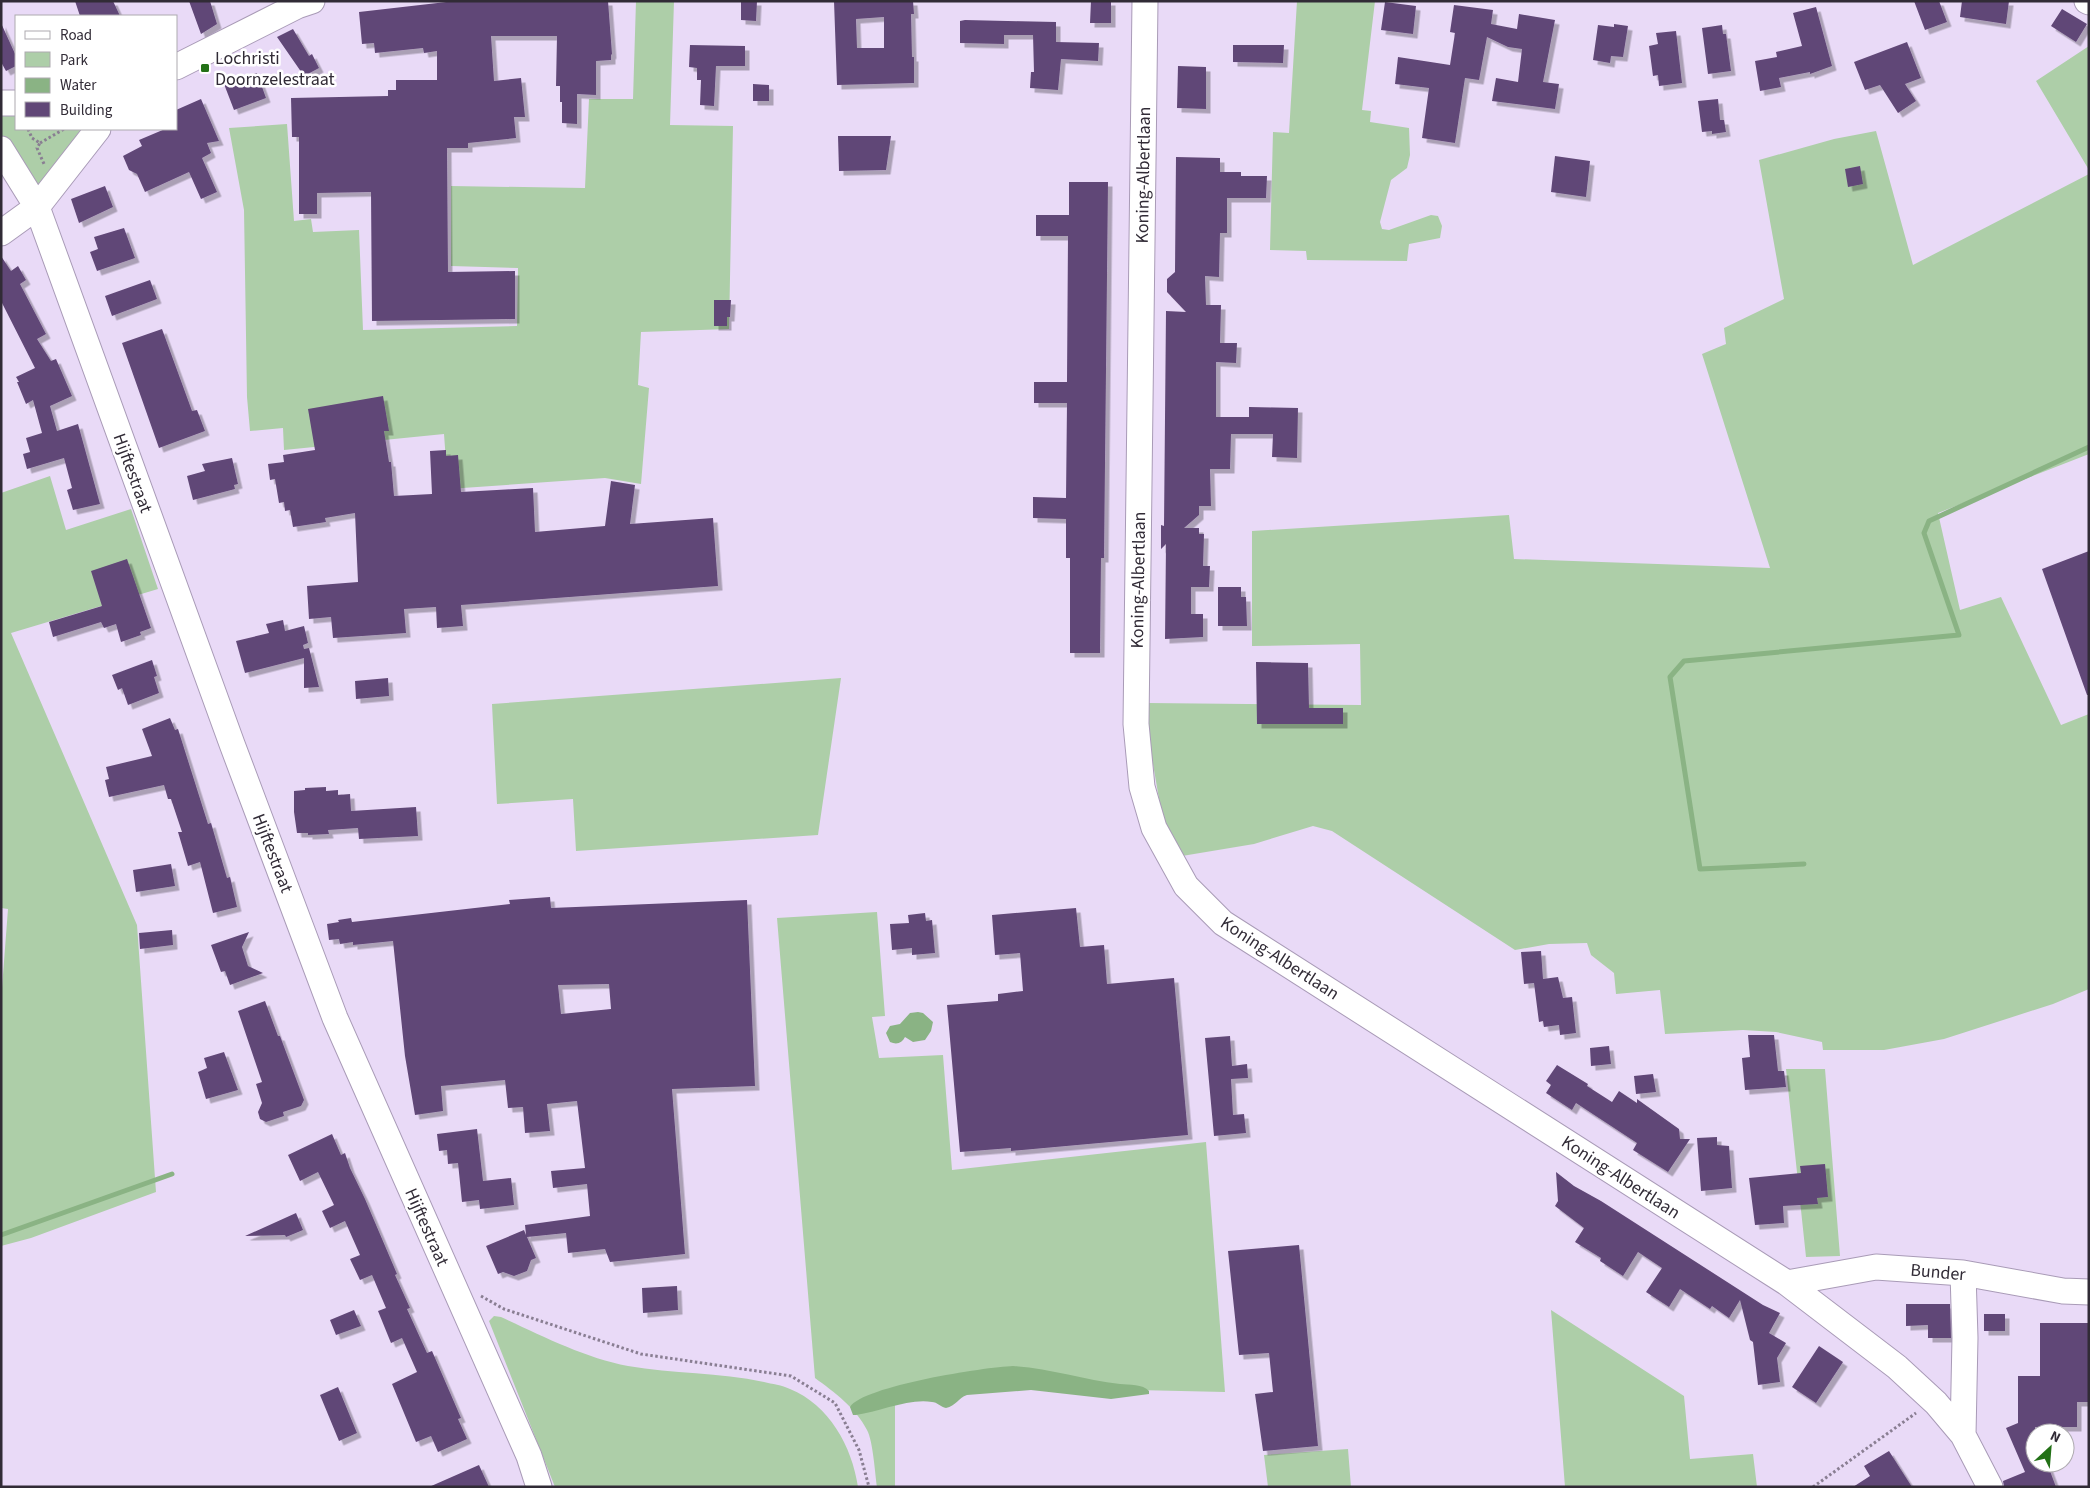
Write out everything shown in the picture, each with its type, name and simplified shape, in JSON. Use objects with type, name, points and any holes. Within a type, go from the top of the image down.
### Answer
[{"type":"street","points":[[178,66],[297,6],[312,1]]},
{"type":"street","name":"Koning-Albertlaan","points":[[1145,1],[1136,724],[1142,787],[1154,828],[1186,886],[1223,923],[1786,1283],[1897,1367],[1934,1401],[1963,1434],[1990,1487]]},
{"type":"street","points":[[1,103],[15,103]]},
{"type":"street","points":[[1,233],[37,207],[97,130]]},
{"type":"street","name":"Hijftestraat","points":[[1,149],[37,207],[232,744],[335,1018],[528,1456],[539,1487]]},
{"type":"street","name":"Bunder","points":[[1786,1283],[1876,1267],[1963,1273],[2063,1291],[2089,1292]]},
{"type":"street","points":[[1963,1273],[1965,1338],[1963,1434]]},
{"type":"path","points":[[28,130],[32,138],[40,143]]},
{"type":"path","points":[[54,186],[37,148],[40,143],[62,130]]},
{"type":"path","points":[[450,1279],[504,1309],[641,1354],[791,1376],[835,1403],[859,1450],[868,1487]]},
{"type":"path","points":[[1813,1487],[1934,1401]]},
{"type":"green space","points":[[636,1],[674,1],[670,125],[733,126],[729,329],[641,332],[638,385],[649,388],[641,484],[605,478],[448,489],[444,434],[284,450],[283,428],[250,431],[247,397],[244,210],[229,128],[287,124],[294,221],[311,219],[313,232],[359,230],[363,330],[517,326],[518,268],[451,266],[451,186],[585,188],[589,99],[633,99]]},
{"type":"green space","points":[[1297,1],[1375,1],[1362,110],[1371,111],[1370,122],[1409,128],[1410,155],[1407,168],[1391,180],[1380,222],[1382,229],[1389,230],[1431,215],[1438,216],[1442,226],[1440,238],[1409,244],[1407,261],[1307,260],[1306,251],[1270,250],[1273,132],[1289,133]]},
{"type":"green space","points":[[2089,46],[2089,170],[2036,81]]},
{"type":"green space","points":[[1,103],[15,103],[15,130],[97,130],[37,207],[1,149]]},
{"type":"green space","points":[[1876,131],[1913,265],[2089,174],[2089,454],[1938,513],[1960,610],[2001,597],[2061,725],[2089,714],[2089,989],[2053,1004],[1944,1039],[1884,1050],[1823,1050],[1822,1042],[1776,1032],[1743,1030],[1665,1034],[1660,990],[1616,994],[1614,973],[1591,955],[1587,943],[1549,944],[1515,950],[1332,831],[1313,826],[1254,844],[1182,856],[1162,816],[1149,741],[1148,703],[1361,705],[1360,644],[1252,646],[1252,531],[1509,515],[1514,559],[1770,568],[1702,354],[1726,344],[1724,328],[1784,299],[1759,160],[1834,139]]},
{"type":"green space","points":[[50,476],[66,530],[131,509],[158,589],[11,633],[137,925],[156,1192],[31,1238],[1,1246],[1,1001],[8,909],[1,908],[1,493]]},
{"type":"green space","points":[[841,678],[818,835],[576,851],[573,799],[497,804],[492,704]]},
{"type":"green space","points":[[877,912],[885,1016],[872,1017],[879,1058],[943,1055],[952,1170],[1206,1142],[1225,1392],[1005,1387],[895,1400],[895,1487],[877,1487],[872,1449],[867,1430],[851,1408],[815,1378],[777,918]]},
{"type":"green space","points":[[1786,1069],[1825,1069],[1840,1256],[1806,1257]]},
{"type":"green space","points":[[1551,1310],[1684,1396],[1690,1459],[1753,1454],[1757,1487],[1565,1487]]},
{"type":"green space","points":[[494,1316],[501,1317],[579,1352],[628,1366],[747,1379],[784,1386],[804,1396],[827,1416],[844,1442],[855,1472],[858,1487],[555,1487],[489,1321]]},
{"type":"green space","points":[[1348,1449],[1351,1487],[1268,1487],[1264,1455]]},
{"type":"water","points":[[910,1013],[923,1013],[933,1022],[931,1031],[925,1040],[913,1042],[905,1037],[899,1043],[890,1042],[886,1033],[890,1026],[900,1024]]},
{"type":"water","points":[[1013,1366],[1140,1386],[1149,1391],[1149,1394],[1111,1399],[1031,1390],[967,1395],[946,1408],[934,1402],[923,1401],[853,1415],[850,1407],[860,1399],[900,1385],[953,1374]]},
{"type":"building","points":[[75,1],[113,1],[120,15],[80,15]]},
{"type":"building","points":[[189,1],[210,1],[217,24],[201,34]]},
{"type":"building","points":[[455,1],[608,1],[611,60],[596,61],[596,95],[577,94],[577,124],[562,123],[560,86],[556,86],[557,36],[491,36],[494,81],[521,78],[525,117],[514,117],[516,138],[468,143],[468,148],[447,148],[448,272],[515,271],[515,319],[372,321],[371,192],[317,193],[317,214],[299,214],[299,137],[292,137],[291,98],[388,96],[388,90],[396,90],[396,80],[437,80],[437,51],[424,53],[423,48],[375,53],[374,43],[362,44],[359,12]]},
{"type":"building","points":[[741,1],[757,1],[756,21],[741,20]]},
{"type":"building","points":[[834,1],[913,1],[914,14],[911,14],[914,83],[837,85]],"holes":[[[884,17],[884,48],[857,48],[856,19]]]},
{"type":"building","points":[[1091,1],[1111,1],[1111,23],[1090,23]]},
{"type":"building","points":[[1914,1],[1939,1],[1947,22],[1925,30]]},
{"type":"building","points":[[1962,1],[2009,1],[2006,24],[1960,17]]},
{"type":"building","points":[[1385,2],[1416,6],[1413,34],[1381,30]]},
{"type":"building","points":[[1454,5],[1493,10],[1491,24],[1517,29],[1519,14],[1555,20],[1543,82],[1559,84],[1555,109],[1492,101],[1496,78],[1518,82],[1522,49],[1508,47],[1487,37],[1479,80],[1465,78],[1455,143],[1422,138],[1429,88],[1395,84],[1398,57],[1450,65],[1455,33],[1450,32]]},
{"type":"building","points":[[1816,7],[1832,66],[1810,74],[1810,72],[1779,78],[1781,87],[1760,91],[1755,61],[1777,57],[1776,52],[1802,46],[1793,13]]},
{"type":"building","points":[[2062,9],[2087,24],[2076,42],[2051,26]]},
{"type":"building","points":[[960,21],[1056,22],[1056,42],[1099,43],[1098,61],[1061,59],[1058,90],[1030,88],[1031,72],[1034,72],[1033,35],[1004,35],[1004,44],[960,43]]},
{"type":"building","points":[[1,23],[15,54],[15,66],[6,71],[1,62]]},
{"type":"building","points":[[1614,24],[1628,26],[1623,57],[1611,56],[1610,63],[1593,60],[1598,25],[1614,27]]},
{"type":"building","points":[[1722,25],[1723,34],[1726,34],[1731,71],[1708,74],[1702,28]]},
{"type":"building","points":[[293,29],[309,56],[312,54],[319,68],[304,76],[277,37]]},
{"type":"building","points":[[1676,31],[1682,83],[1659,86],[1658,75],[1653,76],[1649,46],[1658,44],[1656,33]]},
{"type":"building","points":[[1907,42],[1921,78],[1905,84],[1916,101],[1898,113],[1880,85],[1865,90],[1854,62]]},
{"type":"building","points":[[690,45],[745,46],[745,66],[716,66],[714,106],[700,105],[701,80],[697,80],[697,68],[689,67]]},
{"type":"building","points":[[1233,45],[1284,45],[1283,63],[1233,62]]},
{"type":"building","points":[[1178,66],[1206,67],[1206,109],[1177,108]]},
{"type":"building","points":[[257,73],[266,98],[234,110],[224,84]]},
{"type":"building","points":[[753,84],[769,85],[769,101],[753,101]]},
{"type":"building","points":[[201,99],[219,141],[207,143],[211,153],[202,158],[217,192],[201,199],[189,172],[145,192],[137,174],[129,170],[123,156],[142,146],[139,140],[163,130],[178,130],[178,109]]},
{"type":"building","points":[[1718,99],[1720,120],[1724,120],[1726,132],[1712,134],[1712,131],[1702,132],[1698,101]]},
{"type":"building","points":[[838,136],[891,136],[886,170],[839,171]]},
{"type":"building","points":[[1555,156],[1590,161],[1586,197],[1551,192]]},
{"type":"building","points":[[1176,157],[1220,158],[1220,172],[1241,172],[1241,176],[1267,176],[1266,198],[1227,198],[1227,233],[1220,233],[1219,277],[1205,276],[1206,305],[1221,305],[1220,343],[1237,343],[1236,363],[1216,362],[1216,417],[1249,417],[1249,407],[1298,408],[1297,458],[1272,457],[1273,434],[1231,434],[1230,469],[1210,469],[1211,506],[1199,506],[1199,515],[1184,528],[1199,528],[1199,534],[1204,534],[1203,566],[1210,566],[1209,587],[1191,587],[1191,614],[1203,614],[1203,637],[1165,639],[1166,544],[1161,549],[1161,525],[1164,526],[1166,311],[1186,312],[1167,292],[1167,279],[1175,272]]},
{"type":"building","points":[[1860,166],[1863,184],[1848,187],[1845,169]]},
{"type":"building","points":[[1069,182],[1108,182],[1104,558],[1101,558],[1100,653],[1070,653],[1070,558],[1066,558],[1066,519],[1033,518],[1033,497],[1066,498],[1067,403],[1034,403],[1034,382],[1067,382],[1068,236],[1036,236],[1036,215],[1069,215]]},
{"type":"building","points":[[105,186],[113,207],[79,223],[71,199]]},
{"type":"building","points":[[124,228],[135,258],[97,271],[90,252],[98,249],[94,237]]},
{"type":"building","points":[[1,256],[11,271],[18,266],[26,280],[20,284],[46,334],[37,339],[51,361],[56,359],[72,396],[50,406],[57,431],[78,424],[100,504],[73,510],[67,490],[72,488],[64,458],[27,469],[23,454],[30,452],[26,438],[42,433],[33,400],[26,404],[16,377],[35,368],[1,301]]},
{"type":"building","points":[[150,280],[157,299],[112,316],[105,296]]},
{"type":"building","points":[[714,300],[731,300],[730,317],[727,317],[727,326],[714,326]]},
{"type":"building","points":[[162,329],[192,411],[197,410],[205,431],[159,448],[122,343]]},
{"type":"building","points":[[383,396],[389,431],[384,431],[389,462],[391,462],[394,496],[432,494],[430,451],[446,450],[446,456],[458,455],[461,492],[533,488],[535,532],[605,526],[611,481],[635,485],[630,524],[713,518],[718,586],[461,605],[463,626],[437,628],[436,607],[404,609],[406,633],[333,638],[331,617],[309,619],[307,586],[358,582],[355,513],[325,518],[326,522],[293,527],[290,510],[285,511],[284,502],[279,503],[275,479],[270,480],[268,464],[284,462],[283,455],[315,450],[308,409]]},
{"type":"building","points":[[232,458],[238,484],[234,485],[235,489],[193,500],[187,476],[205,471],[202,464]]},
{"type":"building","points":[[2089,551],[2089,695],[2087,695],[2042,569]]},
{"type":"building","points":[[127,559],[151,628],[140,632],[141,635],[121,642],[116,624],[104,628],[101,622],[53,637],[49,622],[102,606],[91,571]]},
{"type":"building","points":[[1218,587],[1241,587],[1241,597],[1246,597],[1247,626],[1218,626]]},
{"type":"building","points":[[283,620],[285,631],[304,626],[308,643],[303,645],[304,649],[309,648],[319,687],[304,688],[304,658],[245,673],[236,641],[269,633],[266,624]]},
{"type":"building","points":[[152,660],[157,676],[154,677],[159,693],[128,705],[122,688],[118,690],[112,675]]},
{"type":"building","points":[[1256,662],[1308,663],[1309,708],[1343,708],[1343,724],[1257,724]]},
{"type":"building","points":[[388,678],[389,696],[356,699],[355,681]]},
{"type":"building","points":[[170,718],[175,730],[178,729],[208,824],[211,823],[227,878],[230,877],[237,907],[213,913],[200,862],[188,866],[178,832],[182,832],[171,799],[168,799],[164,785],[109,797],[105,780],[109,779],[106,767],[152,756],[142,729]]},
{"type":"building","points":[[326,787],[326,791],[338,790],[338,795],[350,794],[351,811],[416,807],[418,836],[359,839],[358,828],[328,830],[329,834],[308,835],[308,833],[297,833],[294,791],[305,790],[305,788]]},
{"type":"building","points":[[171,864],[175,886],[136,892],[133,870]]},
{"type":"building","points":[[550,897],[551,908],[747,900],[755,1086],[672,1089],[685,1254],[610,1262],[605,1249],[568,1253],[566,1233],[527,1237],[536,1258],[531,1260],[527,1271],[514,1276],[503,1272],[498,1274],[486,1246],[524,1230],[526,1235],[525,1225],[590,1216],[587,1184],[553,1188],[551,1171],[585,1168],[577,1101],[547,1104],[550,1131],[525,1133],[523,1107],[508,1108],[505,1080],[441,1086],[443,1111],[415,1115],[405,1056],[393,941],[353,945],[353,942],[340,944],[339,939],[329,940],[327,924],[339,922],[338,920],[351,918],[352,922],[510,904],[509,900]],"holes":[[[609,984],[611,1009],[561,1014],[558,985]]]},
{"type":"building","points":[[1076,908],[1080,947],[1104,945],[1107,984],[1174,978],[1188,1135],[1011,1151],[1011,1148],[960,1152],[947,1005],[998,1001],[998,994],[1023,991],[1020,953],[995,955],[992,915]]},
{"type":"building","points":[[925,913],[926,921],[932,920],[935,953],[912,955],[912,948],[892,950],[890,924],[909,923],[908,915]]},
{"type":"building","points":[[172,930],[173,945],[140,949],[139,933]]},
{"type":"building","points":[[249,932],[242,947],[248,966],[263,973],[230,985],[225,971],[221,972],[211,945]]},
{"type":"building","points":[[1541,951],[1543,979],[1558,977],[1563,998],[1572,997],[1576,1033],[1560,1035],[1559,1025],[1544,1027],[1543,1021],[1539,1022],[1534,983],[1524,984],[1521,952]]},
{"type":"building","points":[[265,1001],[304,1100],[301,1106],[283,1112],[284,1116],[266,1122],[260,1119],[258,1112],[262,1103],[256,1084],[262,1082],[238,1011]]},
{"type":"building","points":[[1748,1035],[1774,1035],[1778,1071],[1784,1071],[1786,1087],[1745,1090],[1742,1058],[1750,1057]]},
{"type":"building","points":[[1230,1036],[1232,1066],[1247,1064],[1248,1078],[1231,1079],[1233,1115],[1244,1114],[1246,1133],[1214,1136],[1205,1038]]},
{"type":"building","points":[[1609,1046],[1611,1064],[1591,1066],[1590,1048]]},
{"type":"building","points":[[224,1052],[238,1090],[206,1099],[198,1072],[207,1068],[204,1058]]},
{"type":"building","points":[[1557,1065],[1588,1084],[1587,1086],[1612,1102],[1619,1091],[1637,1103],[1637,1099],[1679,1129],[1680,1139],[1690,1139],[1668,1172],[1633,1150],[1637,1143],[1576,1103],[1572,1110],[1546,1093],[1551,1085],[1546,1081]]},
{"type":"building","points":[[1653,1074],[1656,1092],[1636,1094],[1634,1076]]},
{"type":"building","points":[[477,1129],[483,1181],[511,1178],[514,1205],[480,1209],[479,1200],[462,1202],[458,1163],[448,1164],[447,1150],[439,1151],[437,1134]]},
{"type":"building","points":[[332,1134],[341,1155],[345,1153],[365,1199],[410,1308],[407,1309],[427,1353],[432,1351],[461,1418],[458,1419],[467,1439],[438,1452],[431,1436],[416,1442],[392,1384],[417,1372],[402,1338],[391,1343],[378,1311],[386,1308],[372,1275],[360,1280],[350,1259],[360,1255],[345,1221],[330,1228],[322,1211],[334,1205],[318,1172],[300,1181],[288,1155]]},
{"type":"building","points":[[1717,1137],[1717,1145],[1729,1146],[1732,1188],[1701,1191],[1697,1138]]},
{"type":"building","points":[[1825,1164],[1828,1197],[1817,1198],[1818,1204],[1783,1206],[1784,1223],[1755,1225],[1749,1178],[1801,1173],[1800,1166]]},
{"type":"building","points":[[1556,1172],[1574,1186],[1601,1201],[1763,1305],[1780,1313],[1769,1333],[1786,1343],[1777,1358],[1780,1382],[1758,1385],[1753,1342],[1750,1340],[1740,1300],[1729,1318],[1712,1306],[1710,1309],[1680,1289],[1669,1307],[1646,1292],[1662,1268],[1638,1252],[1623,1276],[1600,1261],[1601,1258],[1575,1242],[1584,1228],[1555,1206],[1558,1201]]},
{"type":"building","points":[[296,1213],[303,1230],[286,1237],[285,1235],[245,1236]]},
{"type":"building","points":[[1299,1245],[1318,1446],[1263,1451],[1255,1394],[1273,1392],[1269,1353],[1239,1355],[1228,1251]]},
{"type":"building","points":[[677,1286],[678,1310],[643,1313],[642,1288]]},
{"type":"building","points":[[1906,1304],[1950,1304],[1951,1338],[1928,1338],[1928,1325],[1906,1326]]},
{"type":"building","points":[[354,1310],[361,1326],[336,1335],[330,1320]]},
{"type":"building","points":[[1984,1314],[2005,1314],[2005,1331],[1984,1331]]},
{"type":"building","points":[[2040,1323],[2089,1323],[2089,1402],[2077,1402],[2077,1427],[2075,1427],[2075,1423],[2025,1423],[2025,1472],[2006,1428],[2018,1423],[2018,1376],[2040,1376]]},
{"type":"building","points":[[1819,1346],[1843,1362],[1816,1403],[1792,1387]]},
{"type":"building","points":[[338,1387],[357,1433],[339,1441],[320,1395]]},
{"type":"building","points":[[1889,1451],[1912,1487],[1853,1487],[1870,1476],[1864,1466]]},
{"type":"building","points":[[479,1465],[489,1487],[429,1487]]},
{"type":"building","points":[[2025,1472],[2051,1473],[2056,1487],[2004,1487],[2003,1481]]},
{"type":"waterway","points":[[1804,864],[1700,869],[1670,677],[1684,661],[1959,635],[1924,533],[1929,521],[2089,447]]},
{"type":"waterway","points":[[1,1235],[172,1174]]},
{"type":"place","name":"Lochristi Doornzelestraat","points":[[205,68]]}]
